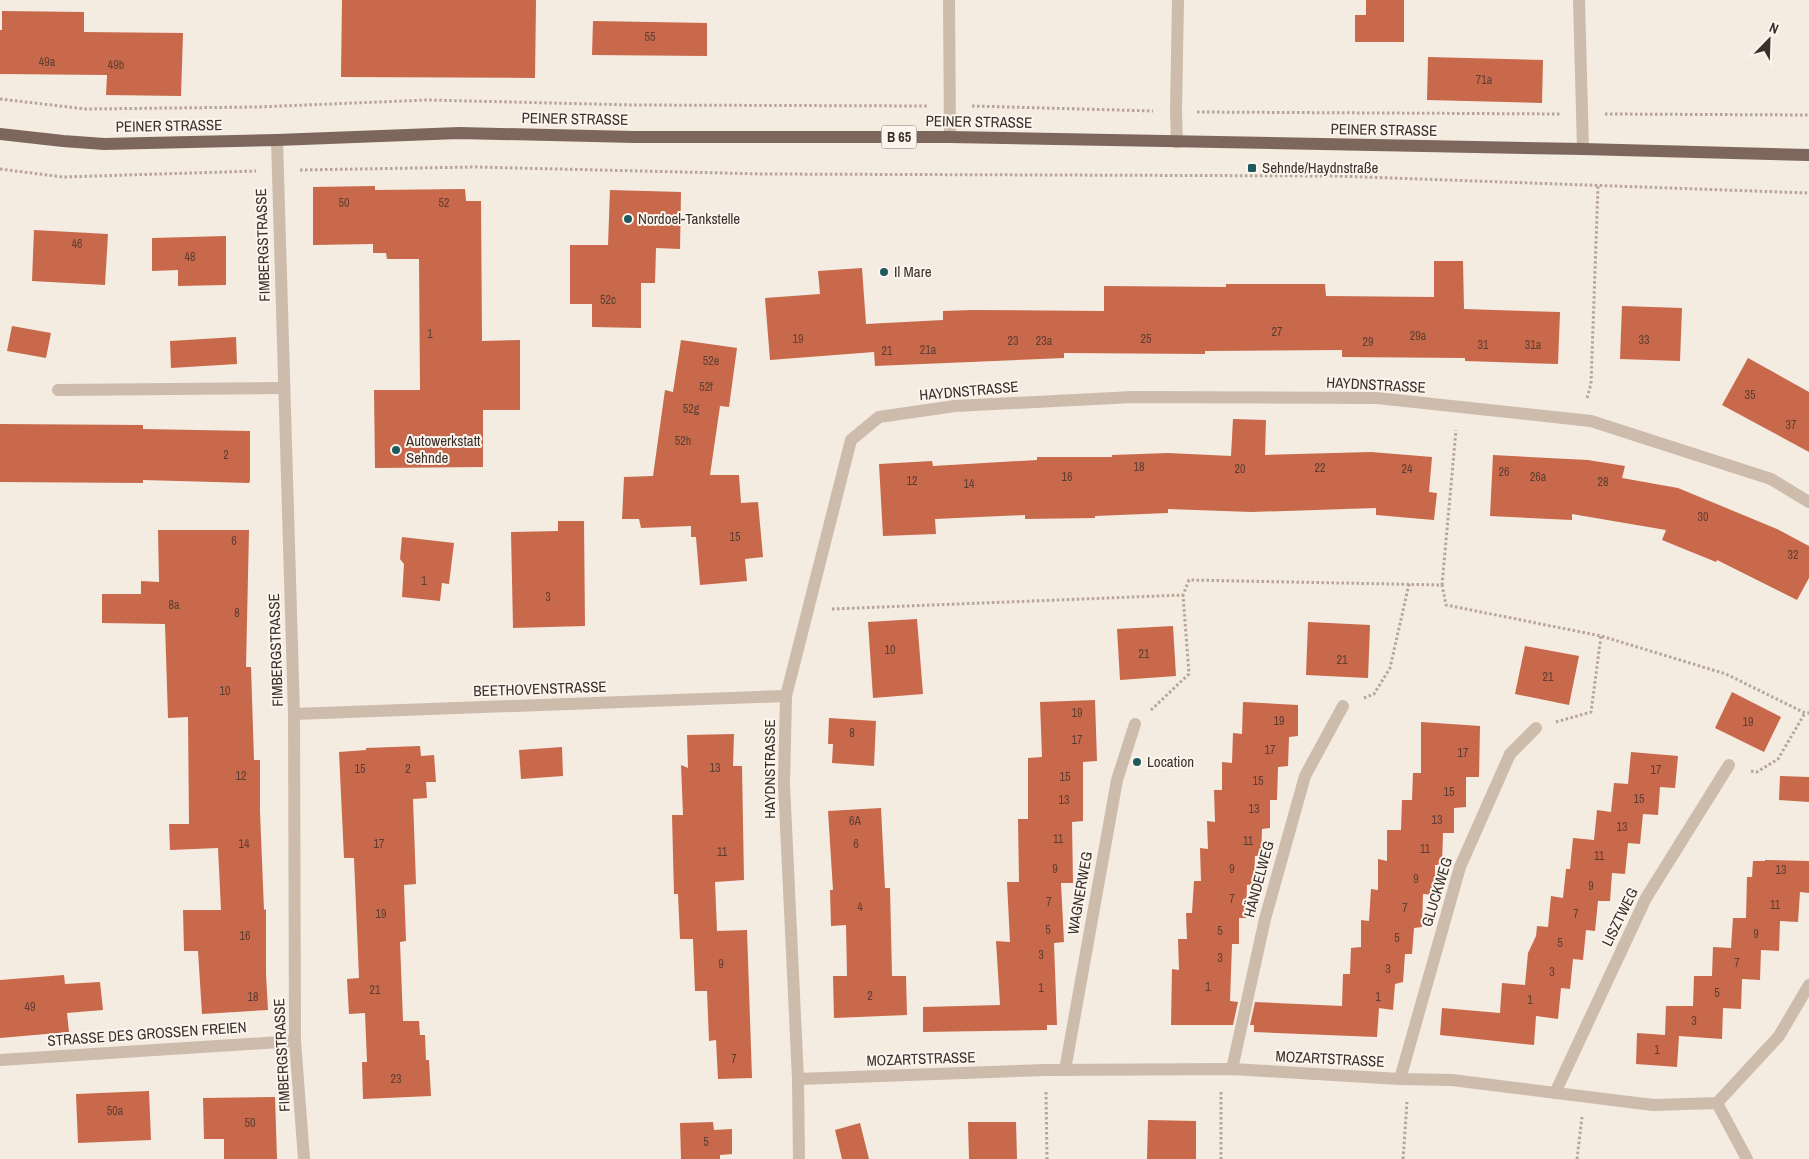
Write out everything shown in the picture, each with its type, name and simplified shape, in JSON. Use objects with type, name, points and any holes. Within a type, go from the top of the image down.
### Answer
[{"type":"main road","name":"PEINER STRASSE","points":[[0,134],[104,144],[459,134],[950,138],[1583,149],[1809,155]]},
{"type":"street","points":[[949,0],[950,138]]},
{"type":"street","points":[[1177,142],[1178,0]]},
{"type":"street","points":[[1579,0],[1583,149]]},
{"type":"street","name":"FIMBERGSTRASSE","points":[[277,140],[294,714],[295,1041],[304,1159]]},
{"type":"street","points":[[58,390],[284,388]]},
{"type":"street","name":"HAYDNSTRASSE","points":[[799,1159],[798,1079],[784,784],[786,696],[851,440],[879,417],[955,406],[1133,397],[1377,398],[1591,421],[1771,479],[1809,502]]},
{"type":"street","name":"BEETHOVENSTRASSE","points":[[294,714],[786,696]]},
{"type":"street","name":"HÄNDELWEG","points":[[1226,1069],[1305,776],[1343,706]]},
{"type":"street","name":"WAGNERWEG","points":[[1065,1070],[1116,780],[1136,724]]},
{"type":"street","name":"GLUCKWEG","points":[[1404,1079],[1460,867],[1510,754],[1536,728]]},
{"type":"street","name":"LISZTWEG","points":[[1555,1092],[1646,898],[1729,765]]},
{"type":"street","points":[[1747,1159],[1716,1104],[1779,1036],[1809,987]]},
{"type":"street","name":"STRASSE DES GROSSEN FREIEN","points":[[0,1060],[295,1041]]},
{"type":"street","name":"MOZARTSTRASSE","points":[[798,1079],[1045,1070],[1226,1069],[1452,1080],[1653,1105],[1716,1104]]},
{"type":"path","points":[[0,99],[86,109],[257,107],[427,100],[634,105],[949,106],[1176,112],[1809,115]]},
{"type":"path","points":[[0,168],[64,177],[475,167],[765,174],[1326,176],[1598,186],[1690,187],[1809,193]]},
{"type":"path","points":[[1581,420],[1591,384],[1598,186]]},
{"type":"path","points":[[1459,407],[1442,585],[1446,605],[1601,636],[1726,674],[1807,713],[1778,759],[1757,772],[1729,765]]},
{"type":"path","points":[[1136,724],[1189,674],[1183,595],[1189,580],[1442,585]]},
{"type":"path","points":[[1343,706],[1374,694],[1390,668],[1409,584]]},
{"type":"path","points":[[807,610],[1183,595]]},
{"type":"path","points":[[1536,728],[1591,712],[1601,636]]},
{"type":"path","points":[[1221,1159],[1226,1069]]},
{"type":"path","points":[[1045,1070],[1047,1159]]},
{"type":"path","points":[[1403,1159],[1404,1079]]},
{"type":"path","points":[[1577,1159],[1584,1096]]},
{"type":"building","points":[[342,0],[536,0],[535,78],[341,77]]},
{"type":"building","points":[[1366,0],[1404,0],[1404,42],[1355,42],[1355,15],[1366,15]]},
{"type":"building","points":[[2,11],[84,12],[84,32],[183,33],[181,96],[106,95],[107,75],[0,74]]},
{"type":"building","points":[[593,21],[707,23],[707,56],[592,55]]},
{"type":"building","points":[[1428,57],[1543,60],[1542,103],[1427,100]]},
{"type":"building","points":[[375,186],[375,190],[465,189],[466,201],[481,201],[482,341],[520,340],[520,410],[483,410],[483,467],[375,468],[374,390],[420,390],[419,259],[387,259],[386,253],[373,253],[373,244],[313,245],[313,187]]},
{"type":"building","points":[[610,190],[681,192],[680,249],[656,248],[655,283],[641,283],[641,328],[592,327],[592,304],[570,304],[570,245],[608,245]]},
{"type":"building","points":[[34,230],[108,234],[105,285],[32,281]]},
{"type":"building","points":[[226,236],[226,285],[178,286],[178,270],[152,271],[152,238]]},
{"type":"building","points":[[1434,261],[1463,261],[1464,309],[1560,312],[1558,364],[1465,361],[1465,358],[1342,357],[1342,350],[1205,351],[1205,354],[1064,353],[1064,358],[875,366],[874,352],[770,360],[765,298],[820,294],[818,271],[862,268],[866,324],[943,320],[943,311],[1104,311],[1104,286],[1226,287],[1226,284],[1325,284],[1326,296],[1434,297]]},
{"type":"building","points":[[1622,306],[1682,308],[1680,361],[1620,359]]},
{"type":"building","points":[[12,326],[51,333],[46,358],[7,351]]},
{"type":"building","points":[[236,337],[237,364],[171,368],[170,341]]},
{"type":"building","points":[[681,340],[737,348],[729,407],[720,406],[710,475],[739,475],[741,503],[758,502],[763,557],[745,559],[747,581],[700,585],[696,537],[691,537],[691,526],[641,528],[639,519],[622,519],[624,477],[653,476],[665,390],[673,392]]},
{"type":"building","points":[[1748,358],[1809,392],[1809,452],[1722,405]]},
{"type":"building","points":[[1233,419],[1266,420],[1265,455],[1371,452],[1432,457],[1429,492],[1437,493],[1434,520],[1376,515],[1376,508],[1251,512],[1168,509],[1168,513],[1095,516],[1095,518],[1025,519],[1025,515],[935,519],[936,534],[883,536],[879,464],[932,461],[933,466],[1037,460],[1037,457],[1112,457],[1112,455],[1168,453],[1231,456]]},
{"type":"building","points":[[0,424],[143,425],[143,429],[250,431],[250,481],[249,483],[143,480],[143,483],[0,482]]},
{"type":"building","points":[[1493,455],[1588,460],[1625,466],[1622,478],[1678,488],[1777,529],[1809,546],[1809,578],[1797,600],[1717,560],[1716,562],[1662,540],[1666,530],[1572,514],[1572,520],[1490,516]]},
{"type":"building","points":[[558,521],[584,521],[585,626],[513,628],[511,532],[558,531]]},
{"type":"building","points":[[158,530],[249,530],[246,667],[251,667],[254,760],[260,760],[260,812],[264,910],[266,909],[268,1010],[202,1014],[198,951],[184,951],[183,910],[221,910],[218,848],[170,850],[169,824],[189,824],[188,717],[168,718],[165,624],[102,623],[102,594],[141,594],[141,581],[159,582]]},
{"type":"building","points":[[402,537],[454,543],[449,584],[442,583],[440,601],[402,597],[404,564],[400,559]]},
{"type":"building","points":[[917,619],[923,694],[873,698],[868,622]]},
{"type":"building","points":[[1308,622],[1370,625],[1368,678],[1306,675]]},
{"type":"building","points":[[1173,626],[1176,676],[1120,680],[1117,629]]},
{"type":"building","points":[[1525,646],[1579,656],[1569,705],[1515,694]]},
{"type":"building","points":[[1732,692],[1781,717],[1764,752],[1715,728]]},
{"type":"building","points":[[1095,700],[1097,761],[1083,762],[1083,821],[1072,822],[1073,883],[1061,883],[1064,942],[1054,943],[1057,1025],[1047,1025],[1047,1030],[923,1032],[923,1007],[1000,1005],[996,941],[1010,942],[1007,882],[1019,882],[1018,819],[1028,819],[1028,758],[1042,757],[1040,702]]},
{"type":"building","points":[[1243,702],[1298,705],[1298,736],[1289,737],[1288,766],[1278,767],[1277,800],[1270,800],[1270,828],[1262,829],[1261,856],[1255,856],[1254,884],[1247,885],[1246,918],[1239,918],[1239,944],[1232,944],[1230,1001],[1238,1002],[1233,1025],[1171,1025],[1172,969],[1179,970],[1178,939],[1187,939],[1186,913],[1192,913],[1194,881],[1201,881],[1200,848],[1208,849],[1207,821],[1215,822],[1214,790],[1222,790],[1222,762],[1232,763],[1233,733],[1242,734]]},
{"type":"building","points":[[829,718],[876,721],[874,766],[832,763],[833,744],[828,744]]},
{"type":"building","points":[[1421,722],[1480,726],[1479,777],[1466,777],[1466,807],[1454,808],[1454,833],[1443,833],[1442,865],[1435,865],[1435,895],[1423,894],[1422,927],[1414,928],[1412,954],[1405,954],[1403,982],[1395,984],[1393,1010],[1379,1008],[1377,1037],[1254,1032],[1254,1025],[1250,1025],[1255,1002],[1342,1006],[1343,974],[1350,974],[1351,948],[1361,947],[1361,920],[1369,921],[1371,889],[1378,890],[1378,859],[1387,861],[1387,830],[1401,830],[1402,800],[1412,800],[1413,773],[1421,773]]},
{"type":"building","points":[[734,734],[733,766],[742,766],[744,880],[715,882],[717,931],[747,930],[752,1078],[718,1079],[716,1040],[709,1041],[707,991],[695,991],[693,939],[680,939],[678,894],[674,894],[672,815],[683,815],[681,765],[688,768],[687,735]]},
{"type":"building","points":[[420,746],[421,756],[434,755],[436,782],[426,782],[427,798],[413,799],[416,884],[404,885],[406,941],[400,942],[403,1021],[419,1021],[420,1035],[425,1035],[426,1060],[429,1060],[431,1096],[363,1099],[362,1062],[367,1062],[365,1013],[349,1014],[347,979],[359,978],[354,858],[344,858],[339,752],[366,750],[366,748]]},
{"type":"building","points":[[562,747],[563,776],[521,779],[519,750]]},
{"type":"building","points":[[1631,752],[1678,756],[1675,788],[1660,787],[1658,815],[1643,814],[1640,844],[1628,843],[1625,874],[1612,873],[1610,901],[1598,901],[1595,931],[1586,930],[1583,960],[1573,959],[1570,989],[1561,988],[1558,1019],[1536,1016],[1534,1045],[1440,1035],[1442,1008],[1500,1013],[1502,983],[1525,985],[1528,953],[1536,936],[1537,926],[1548,927],[1551,896],[1563,898],[1566,869],[1570,869],[1573,838],[1594,840],[1597,810],[1611,812],[1614,783],[1628,784]]},
{"type":"building","points":[[1780,776],[1809,777],[1809,802],[1779,800]]},
{"type":"building","points":[[881,808],[885,888],[890,888],[892,976],[906,976],[907,1015],[834,1018],[833,976],[847,976],[846,925],[831,926],[830,890],[833,890],[828,811]]},
{"type":"building","points":[[1753,861],[1809,861],[1809,893],[1800,892],[1798,922],[1780,921],[1779,951],[1761,950],[1760,980],[1742,979],[1741,1009],[1723,1008],[1722,1039],[1679,1036],[1677,1067],[1636,1064],[1637,1033],[1665,1035],[1666,1006],[1693,1006],[1694,976],[1712,976],[1713,947],[1731,948],[1733,918],[1746,918],[1747,877],[1752,877]]},
{"type":"building","points":[[64,975],[65,984],[100,982],[103,1010],[67,1013],[69,1032],[0,1038],[0,980]]},
{"type":"building","points":[[149,1091],[151,1140],[78,1143],[76,1094]]},
{"type":"building","points":[[275,1097],[277,1159],[224,1159],[224,1139],[204,1139],[203,1098]]},
{"type":"building","points":[[1148,1120],[1196,1121],[1196,1159],[1147,1159]]},
{"type":"building","points":[[713,1122],[714,1130],[732,1129],[732,1154],[720,1155],[720,1159],[681,1159],[680,1123]]},
{"type":"building","points":[[968,1122],[1016,1122],[1017,1159],[969,1159]]},
{"type":"building","points":[[860,1123],[869,1159],[842,1159],[835,1130]]},
{"type":"place","name":"Sehnde/Haydnstraße","points":[[1252,168]]},
{"type":"place","name":"Nordoel-Tankstelle","points":[[628,219]]},
{"type":"place","name":"Il Mare","points":[[884,272]]},
{"type":"place","name":"Autowerkstatt Sehnde","points":[[396,450]]},
{"type":"place","name":"Location","points":[[1137,762]]}]
